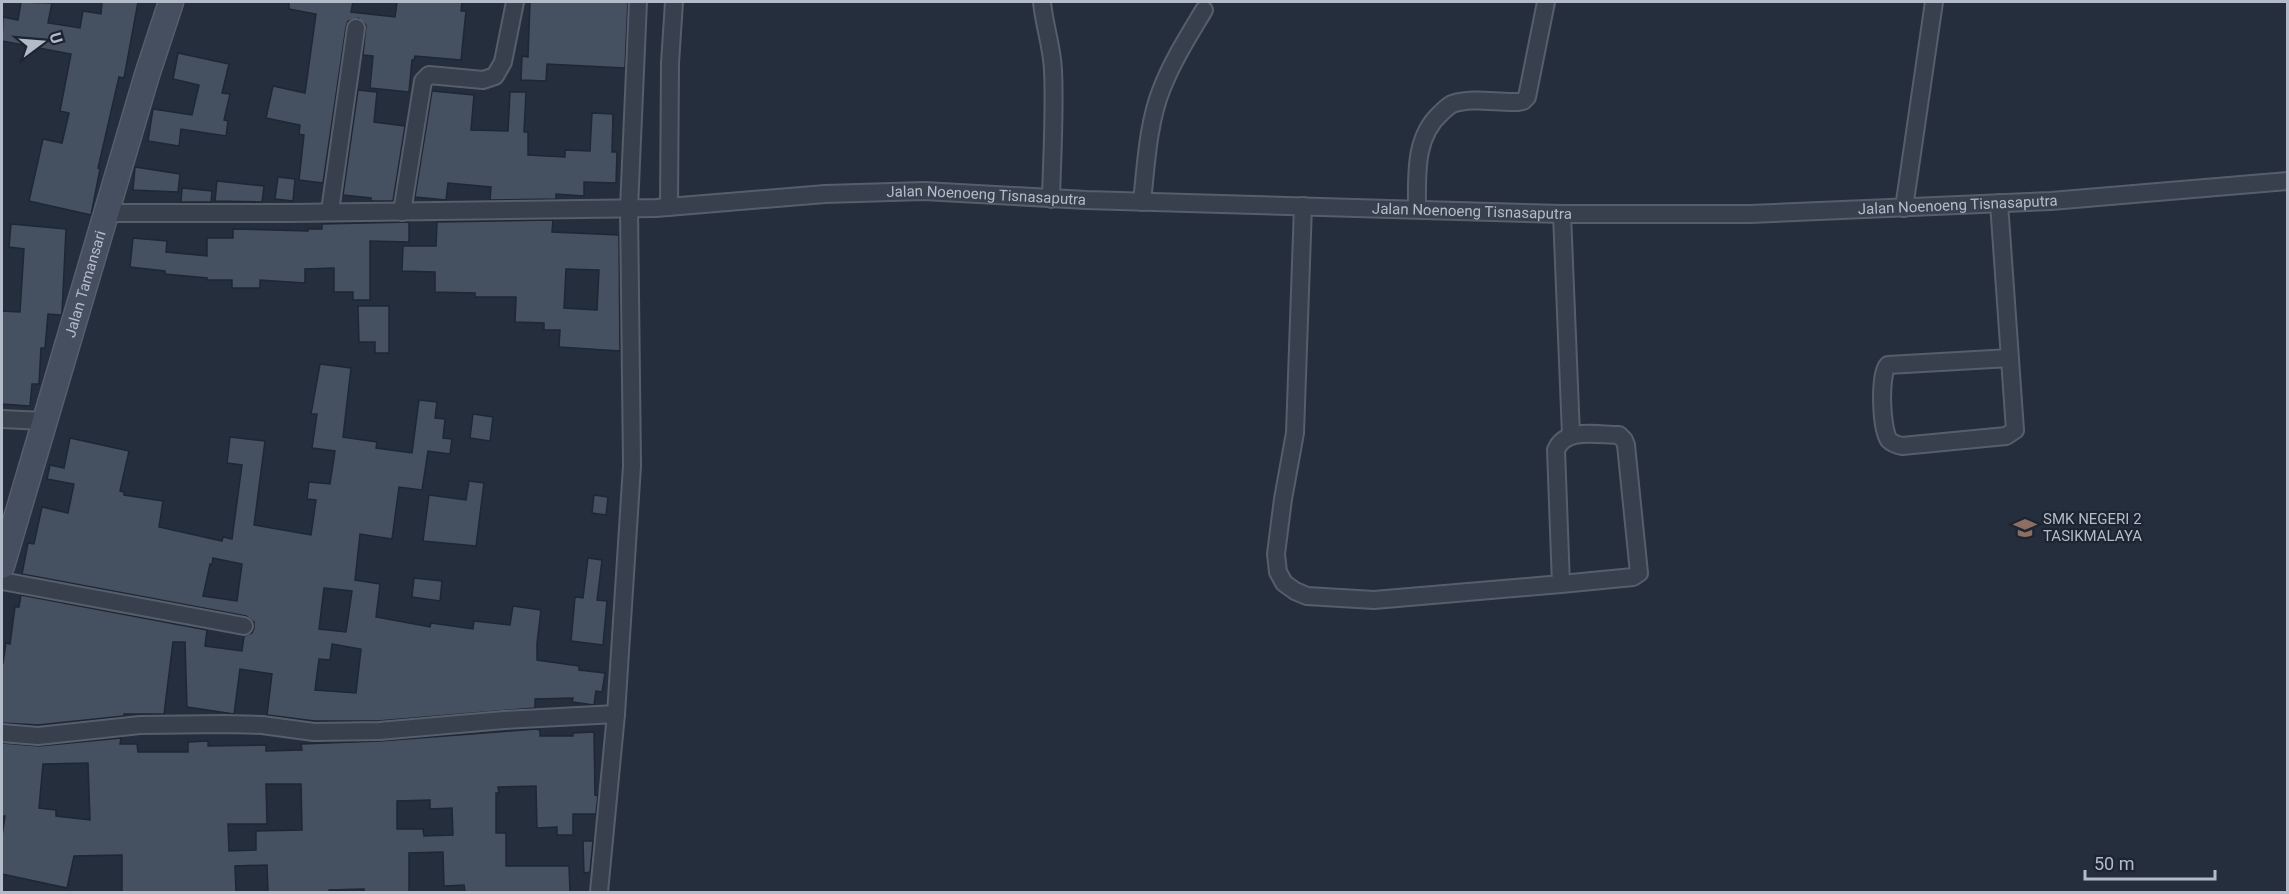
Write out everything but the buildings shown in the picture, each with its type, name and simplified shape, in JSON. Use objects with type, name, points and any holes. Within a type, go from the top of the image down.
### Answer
[{"type":"main road","name":"Jalan Tamansari","points":[[2,566],[43,422],[171,2]]},
{"type":"street","points":[[402,212],[423,81],[429,75],[483,80],[495,76],[503,62],[515,2]]},
{"type":"street","points":[[599,892],[616,714],[632,466],[638,2]]},
{"type":"street","points":[[662,207],[674,2]]},
{"type":"street","points":[[1042,2],[1053,70],[1051,199]]},
{"type":"street","points":[[1417,209],[1417,170],[1421,145],[1428,128],[1438,115],[1451,105],[1479,100],[1518,102],[1527,97],[1546,2]]},
{"type":"street","points":[[1904,208],[1934,2]]},
{"type":"street","points":[[1142,202],[1148,147],[1161,89],[1179,52],[1204,10]]},
{"type":"street","points":[[330,212],[356,28]]},
{"type":"street","name":"Jalan Noenoeng Tisnasaputra","points":[[107,213],[634,208],[825,194],[924,190],[1051,199],[1142,202],[1562,214],[1750,214],[2051,201],[2288,181]]},
{"type":"street","points":[[1999,203],[2010,358],[2015,430],[2009,435],[1902,446],[1889,440],[1884,427],[1882,380],[1888,365],[2010,358]]},
{"type":"street","points":[[1303,206],[1295,433],[1282,499],[1276,555],[1278,572],[1284,583],[1308,596],[1374,600],[1561,584],[1633,577],[1639,573],[1640,566],[1624,440],[1619,435],[1571,435],[1561,440],[1556,450],[1561,584]]},
{"type":"street","points":[[1562,214],[1571,435]]},
{"type":"street","points":[[2,419],[43,422]]},
{"type":"street","points":[[2,581],[244,626]]},
{"type":"street","points":[[2,733],[38,736],[140,725],[224,724],[262,725],[315,732],[379,732],[504,720],[616,714]]},
{"type":"place","name":"SMK NEGERI 2 TASIKMALAYA","points":[[2025,528]]}]
